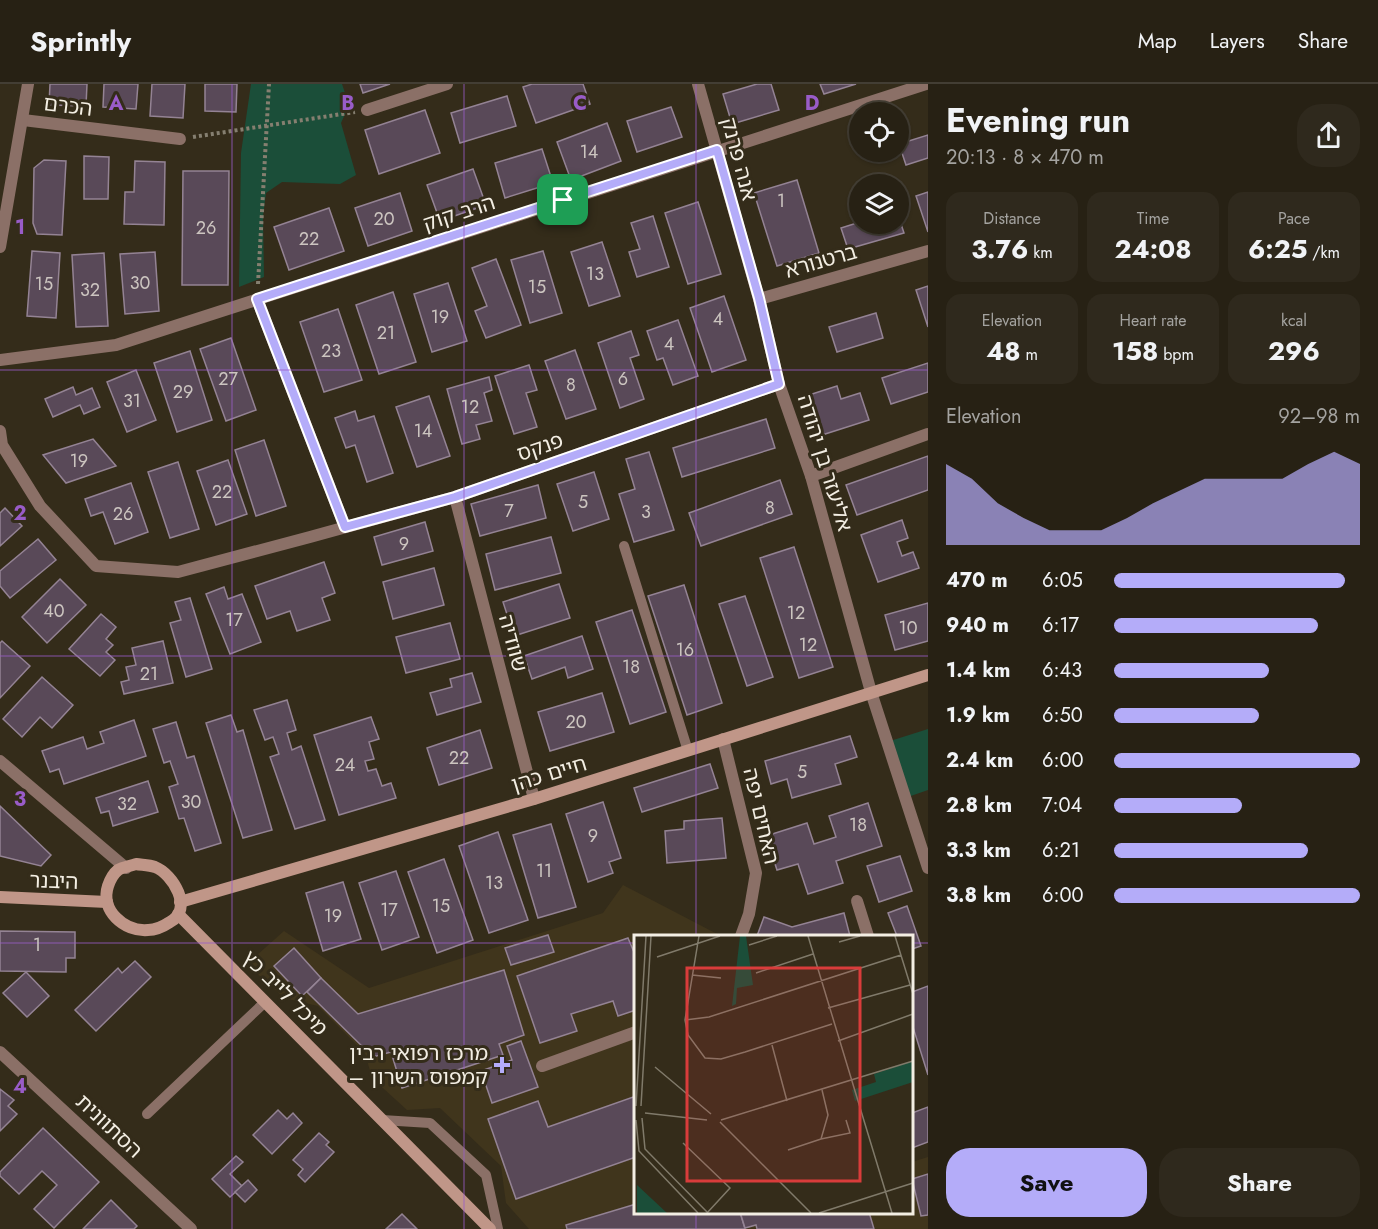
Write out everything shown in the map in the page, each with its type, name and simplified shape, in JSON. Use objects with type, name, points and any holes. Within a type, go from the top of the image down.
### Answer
[{"type":"street","points":[[0,248],[28,84]]},
{"type":"street","points":[[367,110],[447,84]]},
{"type":"street","name":"אנה פרנק","points":[[698,84],[743,245]]},
{"type":"street","name":"הרב קוק","points":[[0,360],[116,345],[926,84]]},
{"type":"street","name":"הכרם","points":[[23,120],[180,139]]},
{"type":"street","name":"אליעזר בן יהודה","points":[[743,245],[759,298],[779,384],[810,476],[871,692],[928,868]]},
{"type":"street","name":"ברטנורא","points":[[759,298],[928,251]]},
{"type":"street","points":[[257,299],[345,527]]},
{"type":"street","name":"פנקס","points":[[0,430],[2,445],[40,506],[96,566],[178,572],[455,497],[779,384]]},
{"type":"street","points":[[810,476],[928,434]]},
{"type":"street","name":"שוודיה","points":[[455,497],[534,799]]},
{"type":"street","name":"חיים כהן","points":[[179,908],[928,675]]},
{"type":"street","name":"האחים יפה","points":[[723,740],[756,873],[749,914],[741,935]]},
{"type":"street","points":[[0,760],[126,868]]},
{"type":"street","points":[[136,864],[154,867],[170,877],[179,892],[179,908],[173,921],[148,930],[130,928],[115,918],[107,902],[107,889],[111,878],[119,870],[126,868],[136,864]]},
{"type":"street","name":"היבנר","points":[[0,897],[107,902]]},
{"type":"street","points":[[857,901],[868,935]]},
{"type":"street","name":"מיכל לייב כץ","points":[[179,908],[265,1002],[489,1229]]},
{"type":"street","points":[[542,1066],[634,1033]]},
{"type":"street","name":"הסתוונית","points":[[0,1052],[191,1229]]},
{"type":"lane","points":[[624,546],[688,750]]},
{"type":"lane","points":[[147,1114],[265,1002]]},
{"type":"lane","points":[[382,1120],[430,1123],[486,1175],[498,1229]]},
{"type":"path","points":[[257,299],[269,84]]},
{"type":"path","points":[[180,139],[367,110]]},
{"type":"shaded area","name":"מרכז רפואי רבין – קמפוס השרון","points":[[623,885],[719,935],[634,935],[634,1214],[913,1214],[913,1162],[928,1157],[928,1229],[529,1229],[506,1203],[501,1166],[440,1108],[407,1110],[372,1078],[365,1053],[318,1006],[284,998],[247,964],[284,931],[369,988],[603,913]]},
{"type":"green space","points":[[251,84],[342,84],[349,105],[341,123],[356,175],[340,184],[282,182],[266,193],[263,216],[264,277],[239,287],[241,153]]},
{"type":"green space","points":[[928,729],[928,790],[905,798],[887,742]]},
{"type":"building","points":[[50,84],[87,84],[86,106],[49,105]]},
{"type":"building","points":[[104,84],[138,84],[136,109],[103,107]]},
{"type":"building","points":[[152,84],[185,84],[183,118],[150,116]]},
{"type":"building","points":[[205,84],[237,84],[236,112],[205,111]]},
{"type":"building","points":[[360,84],[390,84],[363,93]]},
{"type":"building","points":[[532,84],[583,84],[590,104],[536,123],[523,87]]},
{"type":"building","points":[[757,84],[771,84],[779,110],[732,124],[723,94]]},
{"type":"building","points":[[820,84],[856,84],[824,94]]},
{"type":"building","points":[[507,96],[516,126],[460,143],[451,113]]},
{"type":"building","points":[[671,107],[682,137],[637,152],[627,121]]},
{"type":"building","points":[[425,110],[440,153],[379,174],[365,130]]},
{"type":"building","points":[[607,123],[621,161],[571,180],[557,142]]},
{"type":"building","points":[[928,135],[928,158],[906,165],[905,162],[909,162],[909,141]]},
{"type":"building","points":[[542,149],[553,183],[505,198],[495,163]]},
{"type":"building","points":[[84,156],[109,157],[108,199],[84,199]]},
{"type":"building","points":[[44,160],[66,161],[62,235],[37,234],[33,223],[34,168]]},
{"type":"building","points":[[135,161],[165,162],[164,225],[124,224],[125,192],[134,192]]},
{"type":"building","points":[[473,169],[486,205],[440,221],[427,185]]},
{"type":"building","points":[[183,171],[229,171],[228,285],[182,285]]},
{"type":"building","points":[[797,180],[819,253],[777,266],[754,193]]},
{"type":"building","points":[[928,192],[928,232],[916,196]]},
{"type":"building","points":[[400,193],[412,231],[368,246],[355,208]]},
{"type":"building","points":[[698,202],[721,274],[688,284],[665,213]]},
{"type":"building","points":[[329,208],[344,251],[289,270],[274,227]]},
{"type":"building","points":[[653,216],[669,267],[637,277],[629,252],[640,249],[631,223]]},
{"type":"building","points":[[849,225],[849,234],[900,234],[848,249],[841,228]]},
{"type":"building","points":[[602,242],[620,296],[589,306],[571,252]]},
{"type":"building","points":[[32,251],[60,253],[56,318],[27,316]]},
{"type":"building","points":[[543,251],[562,313],[530,323],[511,260]]},
{"type":"building","points":[[155,252],[159,311],[125,314],[120,254]]},
{"type":"building","points":[[104,253],[108,326],[76,327],[72,255]]},
{"type":"building","points":[[496,259],[521,325],[486,338],[475,311],[487,306],[472,268]]},
{"type":"building","points":[[448,283],[467,341],[432,352],[414,294]]},
{"type":"building","points":[[928,286],[928,327],[916,290]]},
{"type":"building","points":[[393,292],[416,362],[379,374],[356,305]]},
{"type":"building","points":[[724,296],[746,360],[712,372],[690,308]]},
{"type":"building","points":[[338,309],[362,380],[324,392],[300,322]]},
{"type":"building","points":[[876,313],[883,338],[837,352],[829,327]]},
{"type":"building","points":[[678,320],[698,376],[673,385],[663,358],[657,360],[647,331]]},
{"type":"building","points":[[631,331],[639,355],[630,358],[644,399],[620,408],[598,343]]},
{"type":"building","points":[[231,338],[256,410],[226,421],[200,349]]},
{"type":"building","points":[[575,350],[596,409],[566,419],[545,361]]},
{"type":"building","points":[[190,351],[212,420],[177,432],[154,363]]},
{"type":"building","points":[[928,363],[928,392],[891,404],[882,378]]},
{"type":"building","points":[[529,365],[537,390],[526,393],[537,427],[514,434],[495,376]]},
{"type":"building","points":[[136,370],[156,420],[127,432],[107,382]]},
{"type":"building","points":[[489,377],[492,390],[484,393],[492,421],[476,425],[480,439],[462,444],[447,389]]},
{"type":"building","points":[[837,386],[841,399],[860,393],[869,420],[822,435],[809,395]]},
{"type":"building","points":[[73,387],[76,395],[92,388],[100,407],[84,414],[80,405],[53,417],[45,399]]},
{"type":"building","points":[[429,396],[450,456],[417,467],[396,407]]},
{"type":"building","points":[[355,411],[358,421],[374,416],[393,473],[367,482],[355,445],[346,448],[335,418]]},
{"type":"building","points":[[766,419],[775,448],[682,477],[673,448]]},
{"type":"building","points":[[93,439],[116,466],[66,483],[43,455]]},
{"type":"building","points":[[264,440],[286,506],[256,516],[235,450]]},
{"type":"building","points":[[649,452],[674,530],[634,542],[619,494],[635,489],[626,459]]},
{"type":"building","points":[[928,456],[928,490],[857,515],[846,485]]},
{"type":"building","points":[[228,460],[247,514],[216,525],[197,471]]},
{"type":"building","points":[[178,462],[199,529],[170,538],[148,472]]},
{"type":"building","points":[[594,472],[609,519],[573,531],[557,484]]},
{"type":"building","points":[[780,480],[792,514],[701,546],[689,513]]},
{"type":"building","points":[[131,483],[148,532],[115,544],[103,512],[91,516],[85,499]]},
{"type":"building","points":[[538,485],[546,518],[480,536],[471,504]]},
{"type":"building","points":[[5,508],[22,526],[0,546],[0,513]]},
{"type":"building","points":[[902,520],[908,538],[897,542],[902,556],[913,552],[919,568],[878,582],[861,535]]},
{"type":"building","points":[[425,522],[433,551],[382,565],[374,537]]},
{"type":"building","points":[[551,537],[561,573],[495,590],[486,554]]},
{"type":"building","points":[[38,539],[56,560],[10,598],[0,586],[0,571]]},
{"type":"building","points":[[794,547],[833,667],[799,678],[760,558]]},
{"type":"building","points":[[324,562],[335,593],[322,598],[330,620],[297,631],[290,611],[267,619],[255,586]]},
{"type":"building","points":[[434,568],[444,605],[393,619],[383,582]]},
{"type":"building","points":[[60,579],[86,605],[47,643],[22,617]]},
{"type":"building","points":[[559,584],[570,618],[514,636],[503,602]]},
{"type":"building","points":[[684,585],[722,703],[687,715],[648,596]]},
{"type":"building","points":[[224,587],[228,599],[242,594],[261,642],[230,654],[206,594]]},
{"type":"building","points":[[745,596],[773,677],[747,686],[719,604]]},
{"type":"building","points":[[190,598],[212,669],[186,677],[170,623],[181,620],[175,602]]},
{"type":"building","points":[[928,603],[928,641],[895,650],[885,615]]},
{"type":"building","points":[[632,610],[666,712],[630,724],[596,622]]},
{"type":"building","points":[[101,614],[116,627],[106,639],[113,645],[106,652],[115,660],[100,676],[69,649]]},
{"type":"building","points":[[450,623],[460,659],[406,673],[396,637]]},
{"type":"building","points":[[582,636],[593,669],[568,678],[565,667],[532,679],[524,656]]},
{"type":"building","points":[[2,641],[30,666],[0,698],[0,643]]},
{"type":"building","points":[[163,641],[173,683],[124,694],[121,682],[129,680],[126,667],[136,665],[132,648]]},
{"type":"building","points":[[472,673],[481,702],[437,715],[430,693],[452,687],[450,679]]},
{"type":"building","points":[[42,677],[73,705],[52,728],[40,717],[22,737],[3,719]]},
{"type":"building","points":[[602,693],[614,732],[550,751],[538,712]]},
{"type":"building","points":[[287,700],[296,730],[287,733],[292,750],[301,746],[325,820],[295,829],[270,757],[279,754],[273,737],[265,740],[254,710]]},
{"type":"building","points":[[231,715],[237,732],[243,730],[272,830],[243,838],[206,723]]},
{"type":"building","points":[[371,717],[379,739],[369,742],[374,759],[365,761],[368,771],[376,769],[382,786],[391,783],[396,798],[339,815],[314,735]]},
{"type":"building","points":[[134,720],[146,756],[64,784],[59,769],[50,772],[42,751],[83,737],[87,749],[104,743],[100,732]]},
{"type":"building","points":[[176,722],[187,758],[194,756],[221,843],[195,851],[184,818],[179,819],[169,787],[178,784],[170,761],[164,763],[153,729]]},
{"type":"building","points":[[480,730],[492,768],[439,785],[427,748]]},
{"type":"building","points":[[850,736],[857,757],[835,764],[841,784],[792,798],[787,779],[771,784],[765,761]]},
{"type":"building","points":[[710,764],[718,788],[642,812],[634,788]]},
{"type":"building","points":[[148,781],[158,812],[113,826],[109,811],[101,813],[96,798]]},
{"type":"building","points":[[603,802],[621,858],[609,862],[613,873],[588,882],[566,814]]},
{"type":"building","points":[[868,803],[882,846],[836,861],[843,883],[808,894],[798,864],[777,870],[766,836],[807,823],[814,844],[836,837],[829,816]]},
{"type":"building","points":[[0,806],[51,855],[41,866],[0,856]]},
{"type":"building","points":[[722,818],[726,858],[667,863],[665,831],[684,829],[684,821]]},
{"type":"building","points":[[551,824],[576,907],[538,918],[513,835]]},
{"type":"building","points":[[498,832],[528,920],[489,933],[459,846]]},
{"type":"building","points":[[900,856],[912,891],[879,902],[867,866]]},
{"type":"building","points":[[444,859],[473,940],[437,953],[408,872]]},
{"type":"building","points":[[396,871],[419,937],[382,950],[359,883]]},
{"type":"building","points":[[343,882],[361,939],[323,951],[306,893]]},
{"type":"building","points":[[907,906],[921,946],[913,949],[913,935],[897,935],[888,913]]},
{"type":"building","points":[[844,913],[850,935],[757,935],[764,917],[792,927]]},
{"type":"building","points":[[0,931],[75,932],[75,958],[66,958],[66,972],[0,971]]},
{"type":"building","points":[[548,935],[554,952],[511,965],[505,948]]},
{"type":"building","points":[[628,938],[634,952],[634,1011],[618,1016],[613,1001],[571,1014],[577,1031],[540,1043],[517,976]]},
{"type":"building","points":[[294,948],[321,978],[302,996],[274,966]]},
{"type":"building","points":[[135,961],[151,977],[96,1031],[75,1010],[118,968],[122,973]]},
{"type":"building","points":[[504,970],[524,1035],[499,1044],[503,1055],[402,1088],[391,1052],[373,1057],[307,992],[321,978],[358,1014]]},
{"type":"building","points":[[26,972],[49,996],[27,1017],[3,993]]},
{"type":"building","points":[[928,986],[928,1075],[913,1027],[913,992]]},
{"type":"building","points":[[521,1041],[538,1087],[492,1103],[481,1071],[512,1060],[507,1046]]},
{"type":"building","points":[[0,1089],[14,1100],[8,1106],[17,1114],[0,1131]]},
{"type":"building","points":[[634,1097],[634,1158],[516,1199],[488,1119],[538,1101],[548,1127]]},
{"type":"building","points":[[928,1107],[928,1142],[913,1148],[913,1113]]},
{"type":"building","points":[[278,1110],[287,1119],[293,1113],[302,1123],[272,1154],[253,1135]]},
{"type":"building","points":[[43,1128],[99,1182],[54,1228],[34,1209],[57,1185],[42,1171],[19,1194],[0,1176],[0,1172]]},
{"type":"building","points":[[319,1133],[329,1142],[326,1145],[334,1152],[305,1182],[298,1175],[303,1169],[293,1160]]},
{"type":"building","points":[[236,1156],[243,1162],[230,1174],[242,1186],[230,1197],[212,1179]]},
{"type":"building","points":[[928,1174],[928,1215],[921,1216],[913,1179]]},
{"type":"building","points":[[248,1180],[257,1190],[245,1202],[235,1192]]},
{"type":"building","points":[[111,1200],[137,1226],[134,1229],[83,1229]]},
{"type":"building","points":[[634,1205],[634,1214],[741,1214],[745,1229],[567,1229],[566,1225]]},
{"type":"building","points":[[402,1214],[417,1229],[386,1229]]},
{"type":"building","points":[[741,1214],[870,1214],[874,1229],[757,1229],[756,1225],[745,1228]]},
{"type":"place","name":"מרכז רפואי רבין – קמפוס השרון","points":[[502,1065]]},
{"type":"route","points":[[717,150],[759,298],[779,384],[455,497],[345,527],[257,299],[563,200],[717,150]]}]
